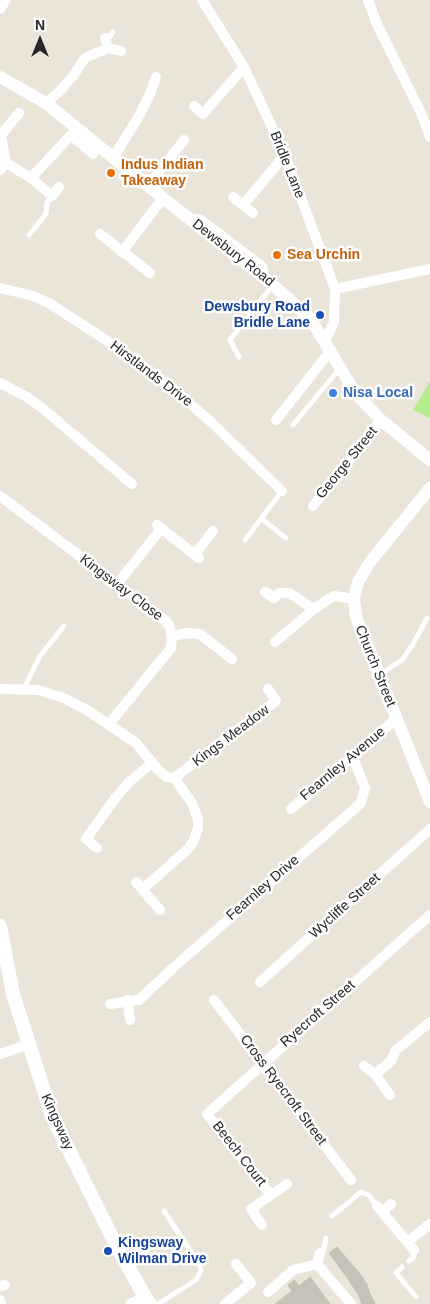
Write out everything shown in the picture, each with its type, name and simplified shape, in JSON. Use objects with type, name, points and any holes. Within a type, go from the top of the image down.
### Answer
[{"type":"main road","name":"Kingsway","points":[[0,926],[13,994],[52,1116],[113,1239],[148,1300]]},
{"type":"street","points":[[0,9],[6,0]]},
{"type":"street","name":"Bridle Lane","points":[[202,0],[244,67],[285,155],[335,288],[334,322],[328,346],[276,420]]},
{"type":"street","points":[[368,0],[377,24],[421,113],[430,138]]},
{"type":"street","points":[[46,103],[73,76],[85,58],[108,40],[122,51]]},
{"type":"street","points":[[194,106],[204,114],[244,67]]},
{"type":"street","name":"Dewsbury Road","points":[[1,77],[46,103],[271,283],[310,318],[356,394],[381,420],[430,460]]},
{"type":"street","points":[[113,158],[139,116],[156,77]]},
{"type":"street","points":[[19,113],[1,135],[3,166],[31,178],[52,196],[59,187]]},
{"type":"street","points":[[31,178],[71,136],[93,154]]},
{"type":"street","points":[[148,186],[184,140]]},
{"type":"street","points":[[243,205],[285,155]]},
{"type":"street","points":[[233,197],[253,214]]},
{"type":"street","points":[[122,252],[163,198]]},
{"type":"street","points":[[100,234],[150,273]]},
{"type":"street","points":[[335,288],[429,270],[430,258]]},
{"type":"street","name":"Hirstlands Drive","points":[[0,288],[30,295],[49,303],[115,346],[169,385],[211,422],[282,491]]},
{"type":"street","points":[[0,383],[27,397],[132,484]]},
{"type":"street","name":"George Street","points":[[313,506],[381,420]]},
{"type":"street","name":"Church Street","points":[[430,488],[370,562],[358,582],[354,599],[356,617],[396,719],[427,786],[430,802]]},
{"type":"street","name":"Kingsway Close","points":[[0,496],[166,621],[172,636],[171,648],[109,724]]},
{"type":"street","points":[[117,584],[158,526],[197,556],[213,531]]},
{"type":"street","points":[[265,592],[274,598],[279,593],[289,593],[314,609]]},
{"type":"street","points":[[275,642],[314,609],[334,596],[354,599]]},
{"type":"street","points":[[172,636],[189,633],[200,634],[232,659]]},
{"type":"street","points":[[0,688],[38,690],[64,698],[109,724],[136,743],[159,771],[174,778],[192,803],[198,819],[198,828],[193,842],[188,849],[140,886],[160,910]]},
{"type":"street","name":"Kings Meadow","points":[[174,778],[181,775],[276,702],[268,689]]},
{"type":"street","name":"Fearnley Avenue","points":[[291,809],[396,719]]},
{"type":"street","name":"Fearnley Drive","points":[[110,1004],[128,1000],[139,1000],[361,803],[365,788],[353,757]]},
{"type":"street","points":[[97,848],[86,839],[116,797],[130,781],[152,763]]},
{"type":"street","name":"Wycliffe Street","points":[[260,982],[430,829]]},
{"type":"street","name":"Ryecroft Street","points":[[207,1114],[430,915]]},
{"type":"street","points":[[128,1000],[130,1020]]},
{"type":"street","name":"Cross Ryecroft Street","points":[[214,1000],[351,1180]]},
{"type":"street","points":[[376,1074],[391,1061],[396,1050],[430,1022]]},
{"type":"street","points":[[0,1054],[29,1044]]},
{"type":"street","points":[[364,1066],[376,1074],[390,1096]]},
{"type":"street","name":"Beech Court","points":[[207,1114],[271,1195]]},
{"type":"street","name":"Beech Court","points":[[262,1224],[251,1209],[287,1184]]},
{"type":"street","points":[[391,1204],[379,1209],[411,1246],[430,1224]]},
{"type":"street","points":[[317,1264],[320,1253]]},
{"type":"street","points":[[225,1304],[251,1283],[236,1264]]},
{"type":"street","points":[[268,1292],[293,1270],[317,1264]]},
{"type":"street","points":[[317,1264],[351,1304]]},
{"type":"street","points":[[0,1300],[1,1304]]},
{"type":"street","points":[[130,1304],[148,1300]]},
{"type":"lane","points":[[29,235],[46,214],[47,203],[52,196]]},
{"type":"lane","points":[[239,357],[230,340],[271,283]]},
{"type":"lane","points":[[293,425],[340,368]]},
{"type":"lane","points":[[245,540],[282,491]]},
{"type":"lane","points":[[262,519],[286,538]]},
{"type":"lane","points":[[379,675],[402,660],[412,646],[426,618]]},
{"type":"lane","points":[[24,688],[40,656],[64,626]]},
{"type":"lane","points":[[332,1216],[361,1192],[369,1196],[379,1209]]},
{"type":"lane","points":[[158,1304],[196,1280],[201,1271],[199,1264],[164,1211]]},
{"type":"lane","points":[[320,1253],[324,1248],[326,1238]]},
{"type":"lane","points":[[410,1261],[414,1257],[411,1246]]},
{"type":"lane","points":[[402,1267],[396,1272],[416,1297]]},
{"type":"green space","points":[[430,382],[430,418],[413,410]]},
{"type":"building","points":[[337,1247],[361,1275],[368,1286],[375,1304],[362,1304],[348,1279],[329,1253]]},
{"type":"building","points":[[310,1277],[330,1304],[275,1304],[292,1291],[288,1285],[294,1280],[299,1286]]},
{"type":"place","name":"Indus Indian Takeaway","points":[[111,173]]},
{"type":"place","name":"Sea Urchin","points":[[277,255]]},
{"type":"place","name":"Dewsbury Road Bridle Lane","points":[[320,315]]},
{"type":"place","name":"Nisa Local","points":[[333,393]]},
{"type":"place","name":"Kingsway Wilman Drive","points":[[108,1251]]}]
